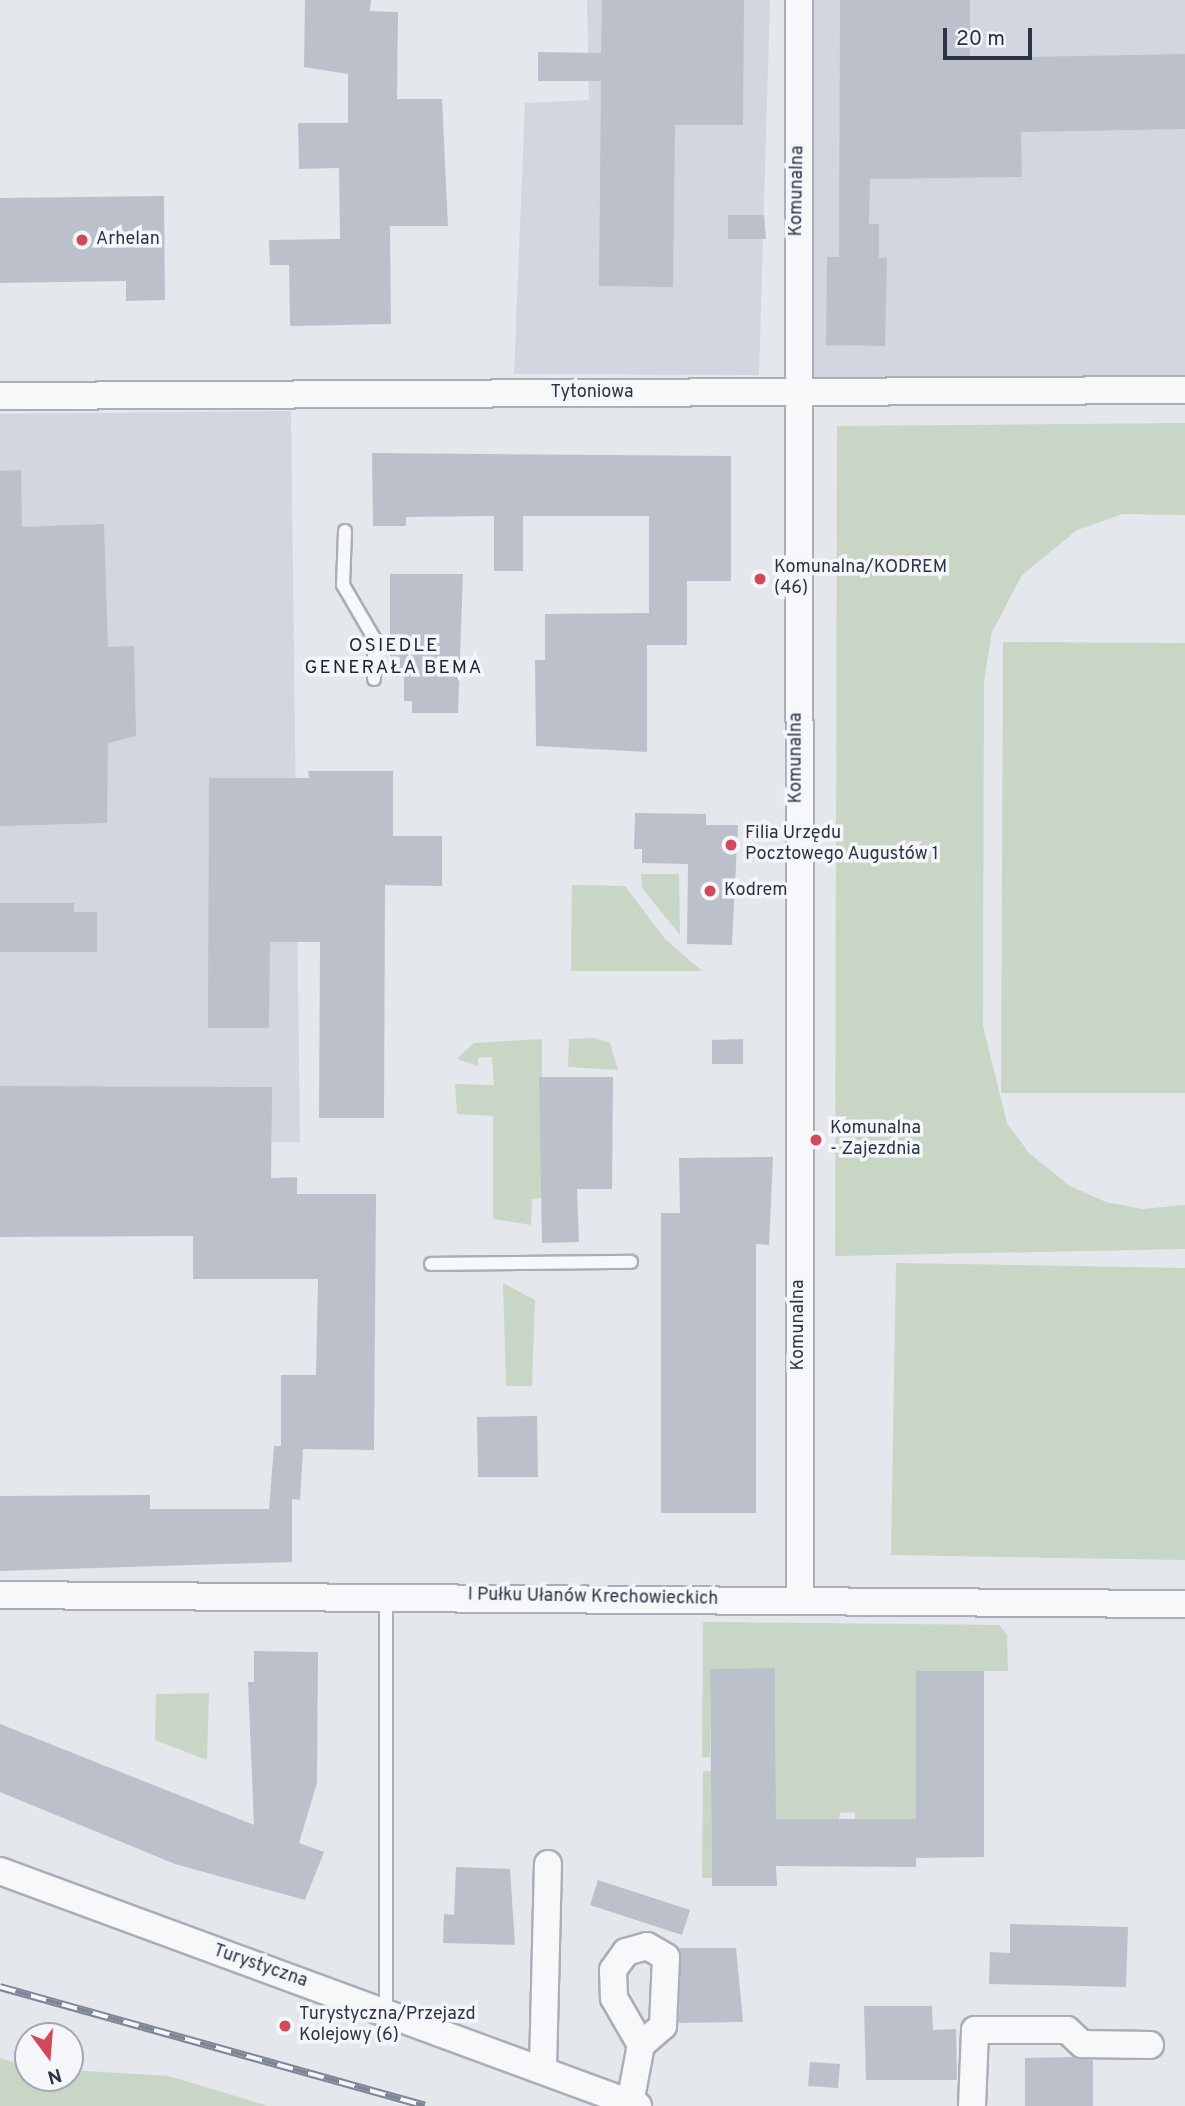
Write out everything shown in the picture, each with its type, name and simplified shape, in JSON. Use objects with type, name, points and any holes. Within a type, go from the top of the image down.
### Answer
[{"type":"street","name":"Komunalna","points":[[799,0],[796,392],[800,1600]]},
{"type":"street","name":"Tytoniowa","points":[[0,396],[1185,390]]},
{"type":"street","name":"I Pułku Ułanów Krechowieckich","points":[[0,1595],[1185,1604]]},
{"type":"street","points":[[543,2068],[548,1864]]},
{"type":"street","name":"Turystyczna","points":[[0,1871],[543,2068],[634,2104]]},
{"type":"street","points":[[972,2106],[975,2030],[1067,2030],[1082,2044],[1150,2045]]},
{"type":"street","points":[[634,2104],[641,2045]]},
{"type":"lane","points":[[345,531],[343,585],[374,638],[374,679]]},
{"type":"lane","points":[[430,1264],[631,1262]]},
{"type":"lane","points":[[386,1596],[386,2012]]},
{"type":"shaded area","points":[[587,0],[770,0],[759,375],[514,374],[525,103],[589,100]]},
{"type":"shaded area","points":[[808,0],[1185,0],[1185,377],[813,379]]},
{"type":"shaded area","points":[[291,411],[300,1142],[0,1145],[0,414]]},
{"type":"green space","points":[[1185,423],[1185,515],[1123,514],[1077,530],[1022,575],[992,632],[984,681],[983,1026],[1007,1123],[1029,1153],[1070,1186],[1106,1202],[1142,1209],[1185,1205],[1185,1249],[835,1256],[837,426]]},
{"type":"green space","points":[[1003,642],[1185,643],[1185,1093],[1001,1093]]},
{"type":"green space","points":[[641,874],[679,874],[680,935],[642,888]]},
{"type":"green space","points":[[572,885],[625,886],[665,939],[702,971],[571,971]]},
{"type":"green space","points":[[595,1038],[610,1043],[618,1070],[568,1067],[569,1039]]},
{"type":"green space","points":[[542,1039],[542,1198],[532,1199],[531,1225],[493,1219],[493,1116],[457,1114],[455,1084],[494,1085],[492,1057],[478,1058],[478,1066],[457,1059],[474,1043]]},
{"type":"green space","points":[[896,1263],[1185,1268],[1185,1560],[891,1555]]},
{"type":"green space","points":[[503,1283],[535,1300],[532,1386],[506,1386]]},
{"type":"green space","points":[[703,1622],[999,1625],[1007,1635],[1008,1671],[916,1671],[916,1819],[855,1819],[855,1812],[840,1813],[839,1819],[776,1819],[775,1669],[710,1669],[710,1757],[702,1757]]},
{"type":"green space","points":[[209,1693],[207,1760],[155,1740],[156,1694]]},
{"type":"green space","points":[[703,1771],[711,1771],[712,1878],[702,1878]]},
{"type":"green space","points":[[0,2058],[14,2062],[14,2092],[84,2092],[84,2071],[169,2076],[268,2106],[0,2106]]},
{"type":"building","points":[[305,0],[371,0],[370,11],[398,12],[397,99],[442,99],[448,226],[390,226],[391,324],[290,326],[289,265],[270,265],[269,240],[340,239],[339,168],[299,169],[298,123],[348,123],[348,74],[304,67]]},
{"type":"building","points":[[602,0],[744,0],[743,125],[675,125],[673,287],[599,286],[601,81],[538,81],[538,52],[601,53]]},
{"type":"building","points":[[840,0],[970,0],[970,58],[1185,54],[1185,129],[1021,132],[1022,177],[870,179],[869,224],[879,224],[879,258],[887,258],[885,346],[826,345],[827,257],[839,257]]},
{"type":"building","name":"Arhelan","points":[[164,196],[165,300],[126,301],[126,281],[0,283],[0,198]]},
{"type":"building","points":[[728,215],[764,215],[766,239],[728,239]]},
{"type":"building","points":[[372,453],[731,456],[731,581],[687,581],[687,645],[647,645],[647,752],[536,746],[535,660],[545,660],[545,614],[649,613],[649,516],[523,516],[523,571],[494,571],[494,516],[406,517],[406,526],[373,526]]},
{"type":"building","points":[[21,470],[22,527],[104,524],[108,647],[134,646],[136,736],[108,743],[107,823],[0,826],[0,471]]},
{"type":"building","points":[[390,574],[463,574],[458,713],[412,713],[412,701],[404,701],[404,677],[390,677]]},
{"type":"building","points":[[308,771],[393,771],[393,836],[442,836],[442,886],[385,885],[384,1118],[319,1118],[320,942],[270,942],[269,1028],[208,1028],[209,778],[309,778]]},
{"type":"building","name":"Kodrem","points":[[635,813],[706,814],[706,825],[738,825],[732,945],[687,944],[688,864],[642,863],[642,849],[634,849]]},
{"type":"building","points":[[0,903],[74,903],[74,912],[97,912],[97,952],[0,952]]},
{"type":"building","points":[[743,1039],[743,1064],[712,1064],[712,1040]]},
{"type":"building","points":[[539,1077],[613,1077],[612,1189],[577,1189],[579,1242],[542,1243]]},
{"type":"building","points":[[0,1086],[272,1087],[271,1178],[297,1177],[297,1194],[376,1194],[374,1450],[303,1449],[300,1500],[292,1499],[292,1562],[0,1571],[0,1496],[150,1495],[150,1509],[269,1509],[274,1446],[281,1446],[281,1375],[316,1375],[318,1279],[193,1279],[193,1236],[0,1237]]},
{"type":"building","points":[[773,1157],[769,1245],[756,1244],[756,1513],[661,1513],[661,1213],[680,1213],[679,1158]]},
{"type":"building","points":[[537,1416],[538,1477],[478,1477],[477,1417]]},
{"type":"building","points":[[254,1651],[318,1652],[317,1783],[299,1843],[324,1852],[305,1900],[175,1864],[0,1792],[0,1724],[254,1825],[248,1682],[254,1682]]},
{"type":"building","points":[[775,1668],[776,1819],[916,1819],[916,1671],[984,1671],[984,1857],[916,1858],[916,1867],[776,1866],[777,1886],[712,1886],[710,1669]]},
{"type":"building","points":[[456,1867],[510,1869],[515,1945],[443,1943],[444,1914],[454,1915]]},
{"type":"building","points":[[598,1880],[690,1910],[682,1935],[590,1905]]},
{"type":"building","points":[[1010,1924],[1128,1927],[1126,1987],[989,1984],[990,1952],[1010,1953]]},
{"type":"building","points":[[680,1948],[736,1948],[743,2022],[679,2023]]},
{"type":"building","points":[[864,2006],[932,2006],[933,2030],[956,2029],[957,2080],[866,2080]]},
{"type":"building","points":[[1073,2057],[1093,2060],[1093,2106],[1025,2106],[1025,2058]]},
{"type":"building","points":[[810,2062],[840,2064],[838,2088],[808,2086]]},
{"type":"railway","points":[[0,1987],[425,2106]]},
{"type":"place","name":"Arhelan","points":[[82,240]]},
{"type":"place","name":"Komunalna/KODREM (46)","points":[[760,579]]},
{"type":"place","name":"Filia Urzędu Pocztowego Augustów 1","points":[[731,845]]},
{"type":"place","name":"Kodrem","points":[[710,891]]},
{"type":"place","name":"Komunalna - Zajezdnia","points":[[816,1140]]},
{"type":"place","name":"Turystyczna/Przejazd Kolejowy (6)","points":[[285,2026]]},
{"type":"district","name":"OSIEDLE GENERAŁA BEMA","points":[[394,658]]}]
